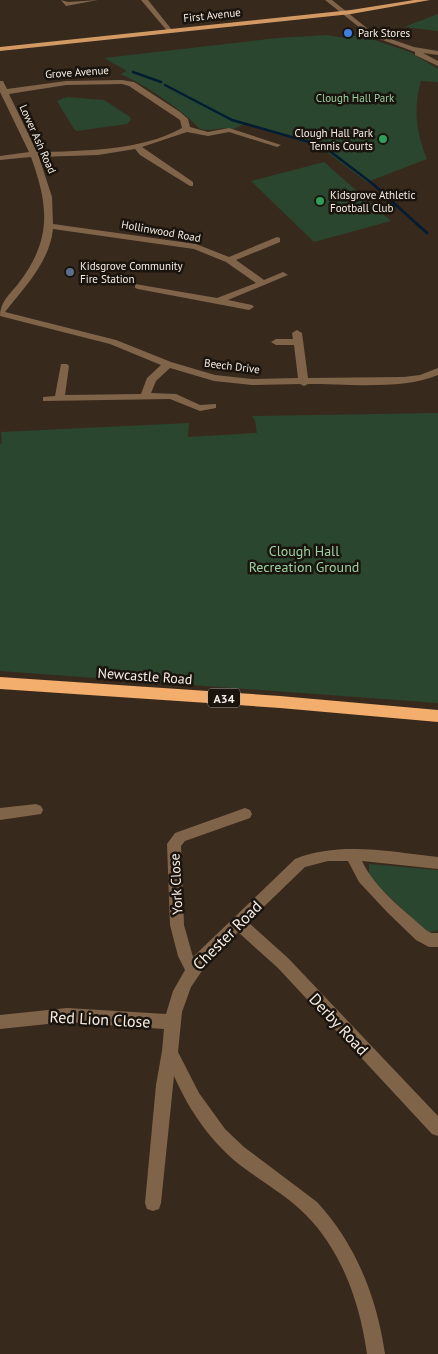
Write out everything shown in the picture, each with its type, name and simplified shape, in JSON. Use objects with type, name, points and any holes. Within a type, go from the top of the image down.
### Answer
[{"type":"highway","name":"Newcastle Road","points":[[0,683],[280,702],[438,716]]},
{"type":"main road","name":"First Avenue","points":[[0,49],[406,5],[427,0]]},
{"type":"street","points":[[64,0],[66,4],[96,0]]},
{"type":"street","points":[[144,0],[170,31]]},
{"type":"street","points":[[328,0],[371,34],[413,49],[438,53]]},
{"type":"street","points":[[413,49],[438,64]]},
{"type":"street","name":"Grove Avenue","points":[[2,87],[66,83],[122,82],[131,84],[184,119],[186,129]]},
{"type":"street","name":"Lower Ash Road","points":[[0,312],[31,271],[44,247],[49,226],[46,186],[34,153],[2,87]]},
{"type":"street","points":[[0,158],[34,153],[87,153],[138,147],[186,129],[208,134],[229,130],[277,144]]},
{"type":"street","points":[[138,147],[143,153],[190,184]]},
{"type":"street","name":"Hollinwood Road","points":[[49,226],[196,246],[229,260],[261,282]]},
{"type":"street","points":[[229,260],[277,240]]},
{"type":"street","points":[[218,301],[261,282],[283,275]]},
{"type":"street","points":[[138,286],[250,307]]},
{"type":"street","name":"Beech Drive","points":[[0,312],[113,342],[168,364],[214,378],[252,382],[304,383],[404,380],[422,378],[438,370]]},
{"type":"street","points":[[276,342],[298,338],[304,383]]},
{"type":"street","points":[[145,396],[151,380],[168,364]]},
{"type":"street","points":[[60,398],[64,366]]},
{"type":"street","points":[[47,399],[176,397],[190,406],[207,407],[204,421]]},
{"type":"street","points":[[0,814],[36,810]]},
{"type":"street","name":"York Close","points":[[192,969],[179,939],[174,844],[180,837],[245,814]]},
{"type":"street","points":[[352,856],[355,865],[368,882],[394,909],[428,940],[438,940]]},
{"type":"street","name":"Chester Road","points":[[376,1354],[371,1321],[352,1270],[341,1249],[320,1218],[298,1198],[228,1144],[210,1123],[187,1087],[170,1051],[171,1022],[176,1002],[192,969],[238,922],[300,863],[308,858],[352,856],[438,863]]},
{"type":"street","name":"Derby Road","points":[[238,922],[283,963],[438,1128]]},
{"type":"street","name":"Red Lion Close","points":[[0,1022],[67,1014],[171,1022]]},
{"type":"street","points":[[153,1203],[164,1085],[170,1051]]},
{"type":"green space","points":[[438,14],[438,31],[404,27]]},
{"type":"green space","name":"Clough Hall Park","points":[[362,34],[410,52],[438,69],[438,82],[421,81],[417,101],[418,130],[427,159],[367,182],[320,147],[244,124],[234,129],[200,129],[163,98],[141,84],[120,74],[127,71],[104,58],[277,38],[327,35],[344,38]]},
{"type":"green space","points":[[67,97],[104,100],[130,117],[131,120],[127,124],[77,131],[57,101]]},
{"type":"green space","name":"Kidsgrove Athletic Football Club","points":[[324,162],[391,221],[314,242],[251,181]]},
{"type":"green space","name":"Clough Hall Recreation Ground","points":[[438,413],[438,703],[0,671],[1,432],[189,423],[188,437],[257,433],[252,416]]},
{"type":"green space","points":[[369,864],[438,870],[438,930],[428,933],[369,878]]},
{"type":"waterway","points":[[133,72],[161,82]]},
{"type":"waterway","points":[[165,85],[232,120],[323,146],[373,184],[418,225]]},
{"type":"waterway","points":[[417,224],[427,233]]},
{"type":"place","name":"Park Stores","points":[[348,33]]},
{"type":"place","name":"Clough Hall Park Tennis Courts","points":[[383,139]]},
{"type":"place","name":"Kidsgrove Athletic Football Club","points":[[320,201]]},
{"type":"place","name":"Kidsgrove Community Fire Station","points":[[70,272]]}]
